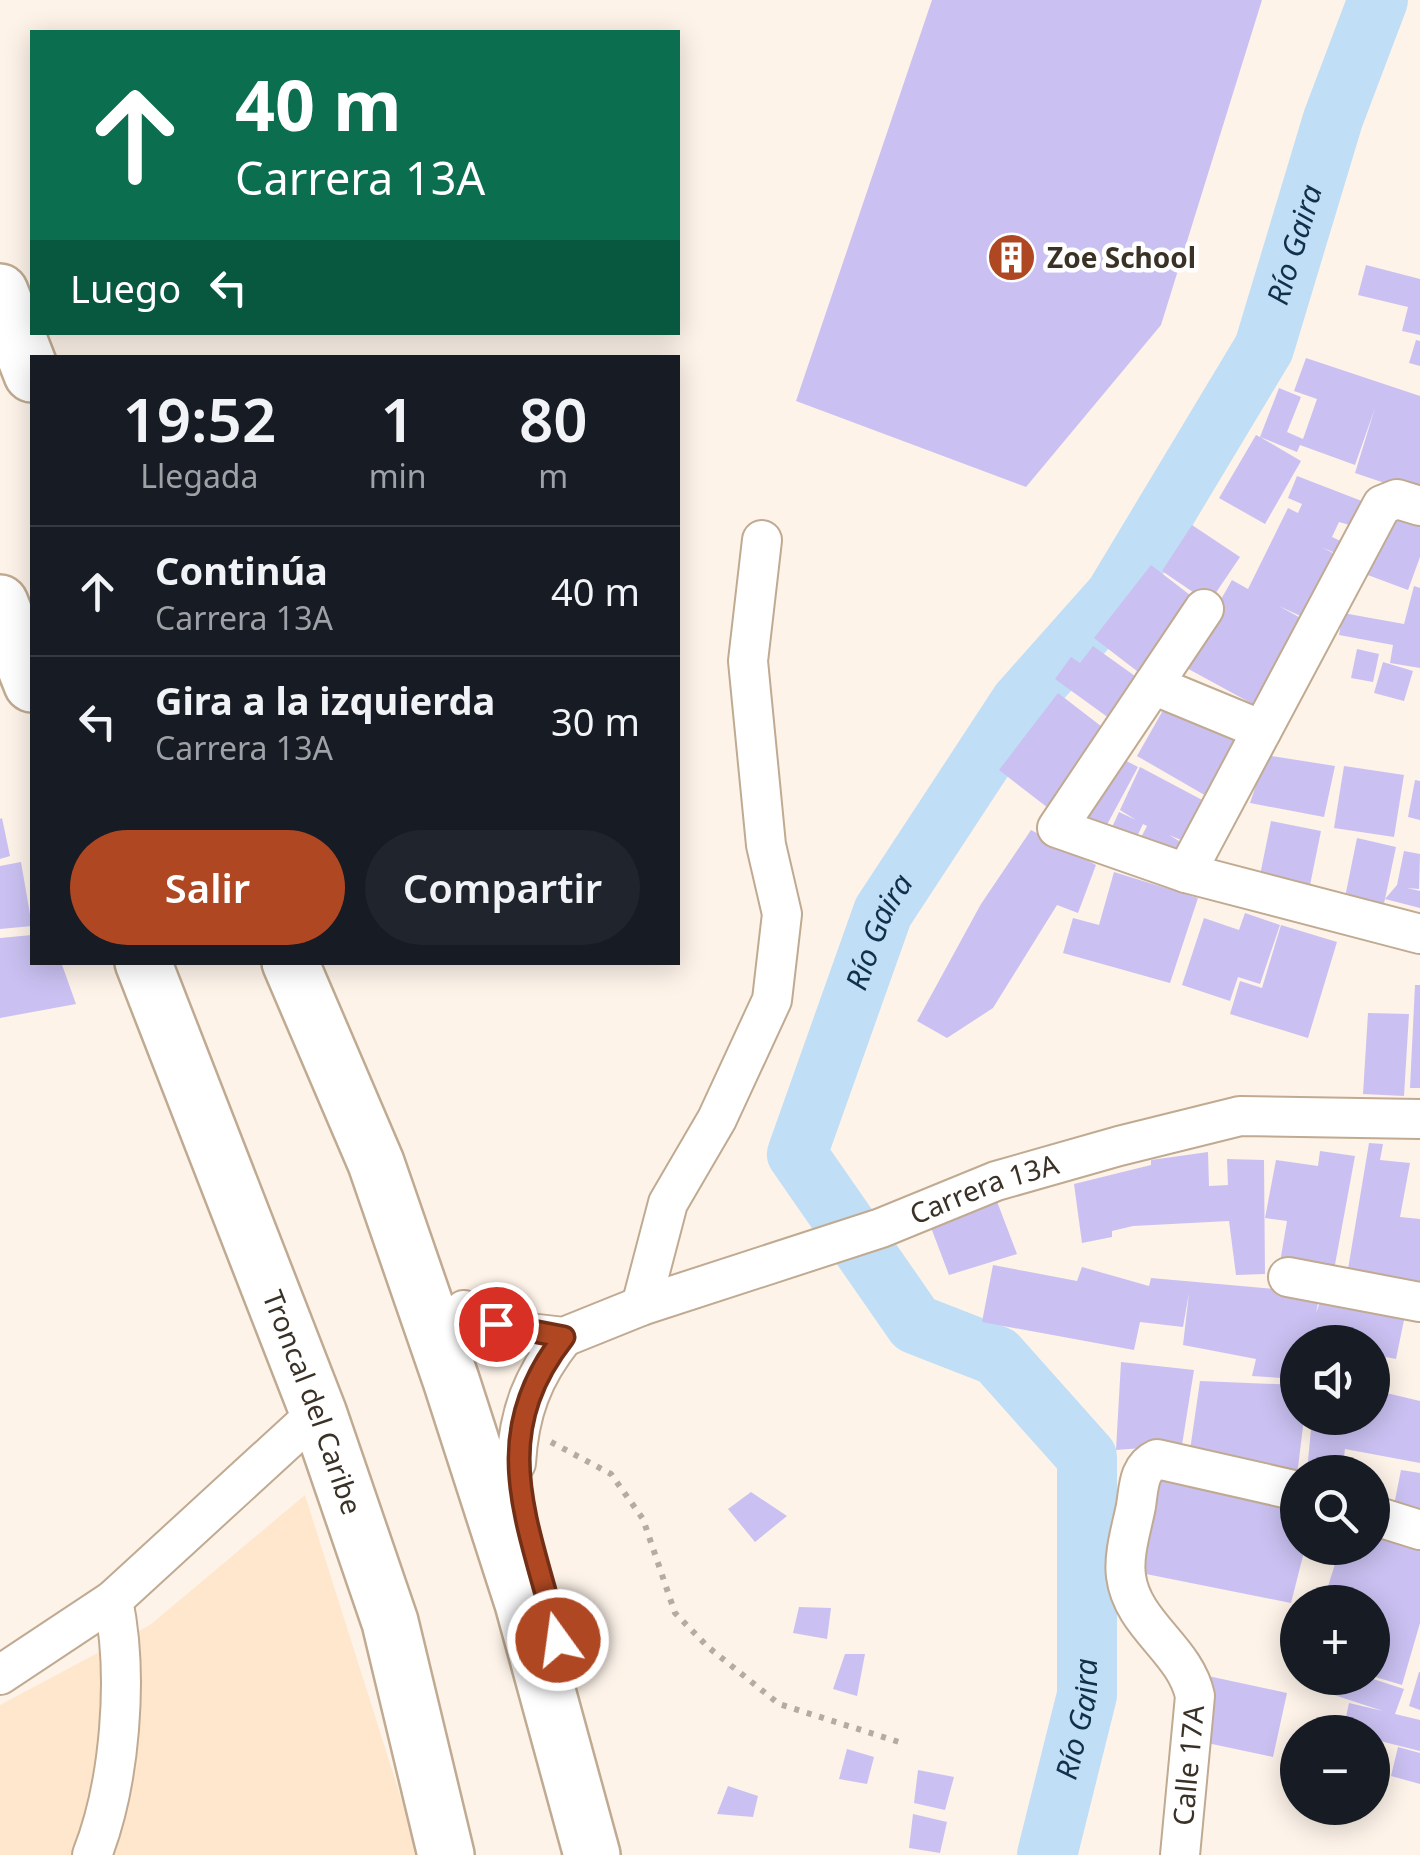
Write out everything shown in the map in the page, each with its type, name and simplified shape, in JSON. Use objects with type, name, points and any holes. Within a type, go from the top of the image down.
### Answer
[{"type":"highway","points":[[0,292],[30,369]]},
{"type":"highway","points":[[0,603],[30,679]]},
{"type":"highway","name":"Troncal del Caribe","points":[[143,965],[318,1412],[390,1622],[446,1855]]},
{"type":"highway","points":[[290,965],[376,1163],[444,1362],[524,1604],[588,1837]]},
{"type":"highway","points":[[291,965],[386,1134],[464,1310],[517,1444],[558,1640],[588,1837]]},
{"type":"street","points":[[1186,872],[1382,505],[1398,499],[1420,506]]},
{"type":"street","points":[[642,1306],[668,1203],[716,1119],[772,1000],[782,914],[766,845],[748,661],[762,540]]},
{"type":"street","points":[[1204,609],[1057,828],[1186,872],[1420,934]]},
{"type":"street","points":[[1152,685],[1262,730]]},
{"type":"street","name":"Carrera 13A","points":[[564,1337],[642,1306],[881,1228],[996,1181],[1240,1116],[1420,1118]]},
{"type":"street","points":[[1288,1277],[1420,1302]]},
{"type":"street","points":[[464,1310],[496,1324],[564,1337],[528,1394],[517,1444]]},
{"type":"street","points":[[0,1675],[113,1600],[318,1412]]},
{"type":"street","name":"Calle 17A","points":[[1180,1855],[1195,1696],[1188,1673],[1137,1609],[1125,1571],[1142,1472],[1157,1459],[1280,1486]]},
{"type":"street","points":[[1390,1521],[1420,1530]]},
{"type":"street","points":[[113,1600],[121,1667],[109,1811],[116,1855]]},
{"type":"street","points":[[92,1855],[109,1811]]},
{"type":"path","points":[[517,1444],[611,1474],[643,1518],[675,1613],[708,1648],[780,1704],[899,1742]]},
{"type":"shaded area","points":[[305,1495],[419,1855],[0,1855],[0,1705],[150,1625]]},
{"type":"building","name":"Zoe School","points":[[932,0],[1262,0],[1161,325],[1026,487],[796,401]]},
{"type":"building","points":[[1366,265],[1420,279],[1420,335],[1402,331],[1408,307],[1358,295]]},
{"type":"building","points":[[1416,340],[1420,341],[1420,366],[1409,363]]},
{"type":"building","points":[[1306,358],[1420,396],[1420,495],[1355,473],[1375,408],[1355,465],[1300,445],[1297,452],[1260,437],[1279,388],[1301,397],[1287,432],[1303,439],[1317,399],[1294,391]]},
{"type":"building","points":[[1256,435],[1301,461],[1265,524],[1219,498]]},
{"type":"building","points":[[1297,476],[1367,503],[1357,527],[1339,522],[1332,537],[1347,544],[1342,556],[1321,547],[1341,557],[1309,620],[1279,606],[1306,621],[1260,708],[1183,666],[1232,580],[1248,589],[1288,508],[1298,513],[1302,504],[1288,498]]},
{"type":"building","points":[[1390,505],[1420,516],[1420,557],[1408,590],[1365,574]]},
{"type":"building","points":[[1192,525],[1240,557],[1209,603],[1162,571]]},
{"type":"building","points":[[1151,565],[1203,605],[1146,678],[1094,638]]},
{"type":"building","points":[[1414,586],[1420,588],[1420,668],[1390,663],[1393,645],[1339,635],[1343,613],[1404,624]]},
{"type":"building","points":[[1093,646],[1142,681],[1113,721],[1055,679],[1071,657],[1080,663]]},
{"type":"building","points":[[1357,649],[1379,654],[1373,682],[1351,678]]},
{"type":"building","points":[[1383,662],[1413,671],[1404,701],[1374,693]]},
{"type":"building","points":[[1058,693],[1110,733],[1052,811],[999,770]]},
{"type":"building","points":[[1170,698],[1241,739],[1208,797],[1137,756]]},
{"type":"building","points":[[1113,754],[1138,767],[1102,834],[1077,821]]},
{"type":"building","points":[[1266,755],[1335,766],[1324,817],[1250,803]]},
{"type":"building","points":[[1344,766],[1404,775],[1394,837],[1334,828]]},
{"type":"building","points":[[1140,767],[1206,802],[1181,840],[1169,835],[1184,844],[1175,863],[1137,845],[1147,826],[1143,824],[1132,847],[1108,836],[1119,812],[1136,820],[1120,810]]},
{"type":"building","points":[[1415,780],[1420,781],[1420,820],[1408,817]]},
{"type":"building","points":[[0,819],[10,856],[0,859]]},
{"type":"building","points":[[1271,821],[1321,831],[1308,895],[1258,885]]},
{"type":"building","points":[[1031,830],[1096,865],[1078,913],[1057,905],[993,1008],[947,1038],[917,1021],[981,904]]},
{"type":"building","points":[[1357,838],[1396,847],[1380,920],[1342,912]]},
{"type":"building","points":[[1404,851],[1420,854],[1419,889],[1407,888],[1420,891],[1420,908],[1385,899],[1397,885]]},
{"type":"building","points":[[21,862],[30,926],[0,929],[0,866]]},
{"type":"building","points":[[1114,872],[1198,898],[1170,983],[1063,953],[1073,918],[1099,925]]},
{"type":"building","points":[[1245,913],[1280,925],[1260,984],[1238,977],[1230,1001],[1182,985],[1204,918],[1239,930]]},
{"type":"building","points":[[1281,925],[1337,942],[1308,1038],[1230,1014],[1240,981],[1262,988]]},
{"type":"building","points":[[30,935],[30,965],[62,965],[76,1004],[0,1018],[0,938]]},
{"type":"building","points":[[1415,985],[1420,985],[1420,1088],[1410,1088]]},
{"type":"building","points":[[1368,1013],[1409,1014],[1404,1096],[1363,1094]]},
{"type":"building","points":[[1369,1143],[1383,1144],[1380,1160],[1410,1163],[1400,1217],[1420,1219],[1420,1295],[1345,1287]]},
{"type":"building","points":[[1320,1151],[1355,1156],[1332,1281],[1278,1274],[1287,1221],[1265,1218],[1276,1160],[1318,1166]]},
{"type":"building","points":[[1208,1152],[1209,1186],[1228,1185],[1227,1159],[1264,1160],[1265,1274],[1236,1275],[1229,1221],[1133,1226],[1112,1231],[1112,1237],[1082,1243],[1074,1184],[1151,1165],[1151,1160]]},
{"type":"building","points":[[993,1191],[1017,1254],[949,1275],[930,1225]]},
{"type":"building","points":[[993,1265],[1077,1281],[1082,1267],[1149,1286],[1151,1278],[1320,1293],[1316,1313],[1320,1302],[1405,1315],[1396,1359],[1390,1358],[1390,1325],[1280,1325],[1280,1378],[1252,1376],[1256,1359],[1183,1345],[1189,1293],[1183,1327],[1140,1322],[1134,1350],[982,1322]]},
{"type":"building","points":[[1121,1362],[1194,1370],[1182,1445],[1116,1450]]},
{"type":"building","points":[[1200,1381],[1280,1384],[1280,1435],[1302,1435],[1300,1455],[1280,1455],[1280,1480],[1189,1457]]},
{"type":"building","points":[[1390,1394],[1420,1401],[1420,1463],[1345,1449],[1344,1455],[1309,1455],[1310,1435],[1390,1435]]},
{"type":"building","points":[[1154,1466],[1280,1502],[1280,1565],[1301,1565],[1296,1585],[1280,1585],[1280,1601],[1131,1571]]},
{"type":"building","points":[[1401,1470],[1420,1473],[1420,1519],[1392,1515]]},
{"type":"building","points":[[751,1492],[787,1516],[755,1542],[728,1509]]},
{"type":"building","points":[[1390,1531],[1420,1542],[1420,1623],[1402,1685],[1390,1681],[1390,1585],[1328,1585],[1335,1565],[1390,1565]]},
{"type":"building","points":[[799,1607],[831,1608],[827,1639],[793,1633]]},
{"type":"building","points":[[845,1654],[865,1654],[857,1696],[833,1689]]},
{"type":"building","points":[[1420,1672],[1420,1710],[1409,1706]]},
{"type":"building","points":[[1208,1676],[1287,1695],[1273,1757],[1193,1740]]},
{"type":"building","points":[[1390,1684],[1404,1689],[1395,1714],[1420,1720],[1420,1751],[1390,1744],[1390,1715],[1346,1715],[1349,1703],[1383,1711],[1334,1695],[1390,1695]]},
{"type":"building","points":[[1398,1747],[1420,1753],[1420,1784],[1391,1776]]},
{"type":"building","points":[[847,1749],[874,1757],[867,1784],[839,1779]]},
{"type":"building","points":[[918,1770],[954,1777],[945,1810],[914,1803]]},
{"type":"building","points":[[728,1786],[758,1796],[753,1817],[717,1814]]},
{"type":"building","points":[[913,1814],[947,1822],[940,1853],[909,1848]]},
{"type":"waterway","name":"Río Gaira","points":[[1047,1855],[1087,1695],[1087,1457],[997,1356],[915,1324],[797,1154],[883,912],[1020,703],[1115,596],[1264,348],[1333,119],[1378,0]]},
{"type":"place","name":"Zoe School","points":[[1012,258]]},
{"type":"route","points":[[496,1324],[564,1337],[543,1364],[528,1394],[518,1425],[516,1463],[558,1640]]}]
